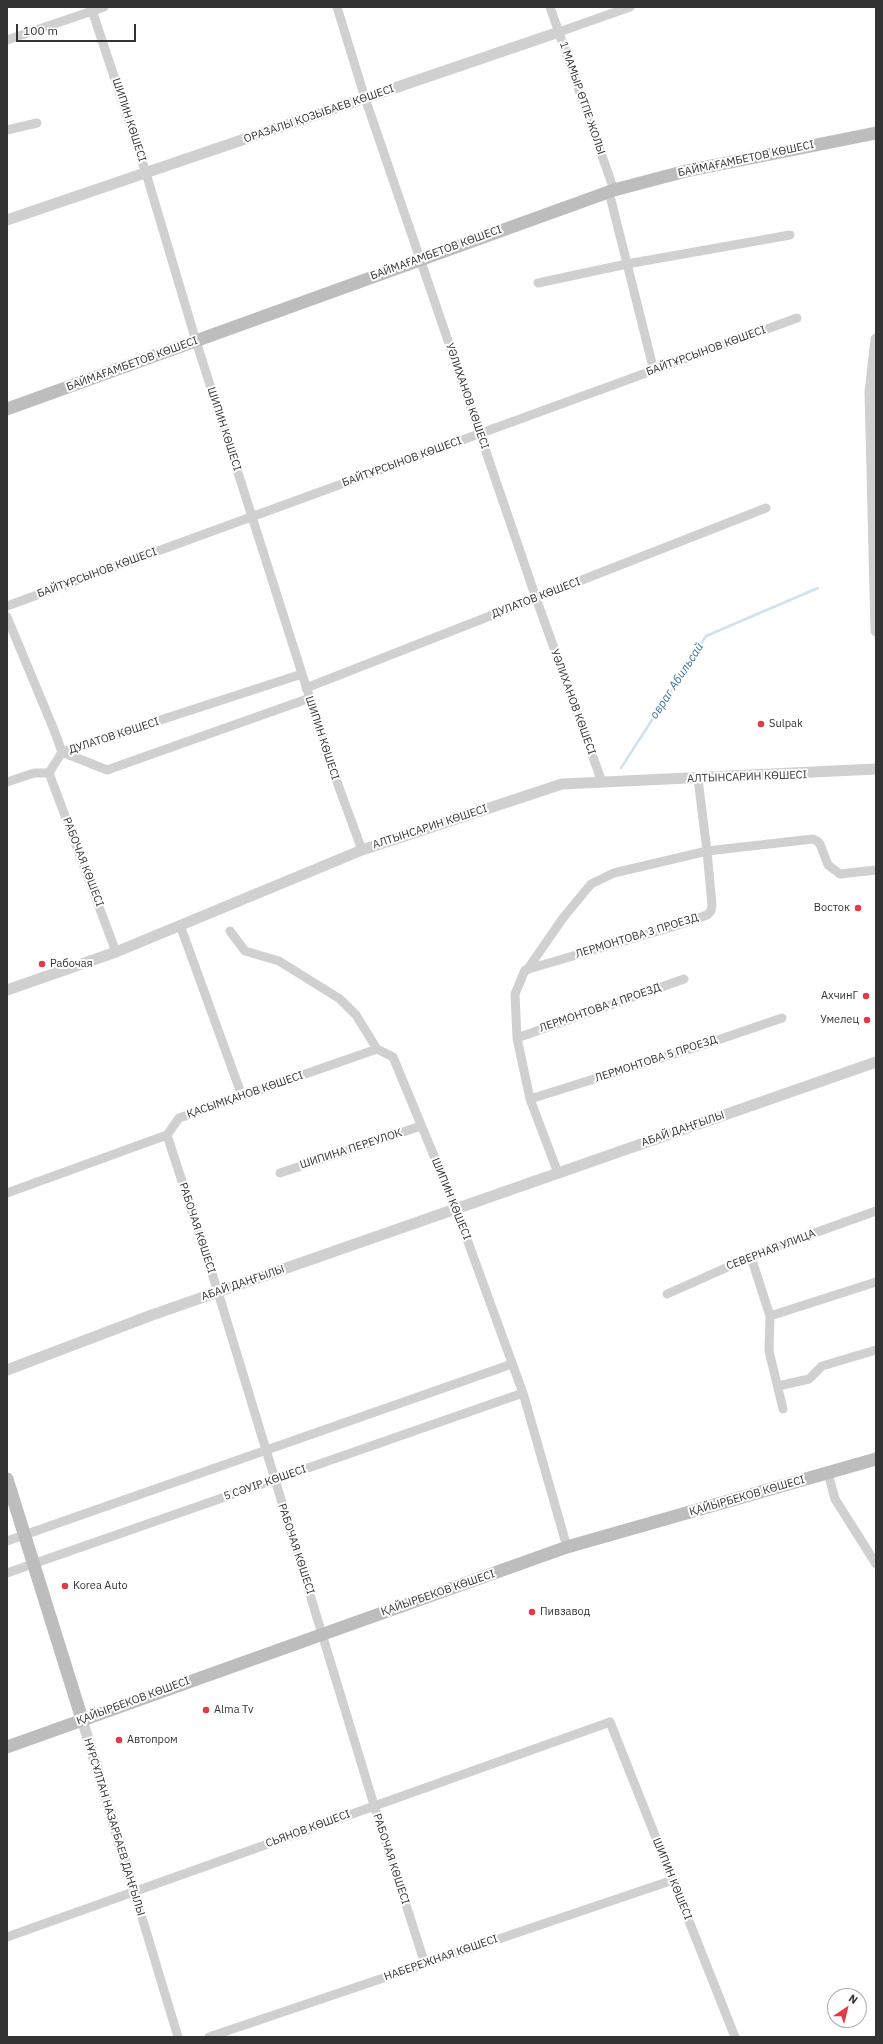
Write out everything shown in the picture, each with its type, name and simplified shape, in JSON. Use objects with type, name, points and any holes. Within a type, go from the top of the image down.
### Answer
[{"type":"main road","name":"БАЙМАҒАМБЕТОВ КӨШЕСІ","points":[[7,409],[612,191],[686,171],[876,133]]},
{"type":"main road","name":"ҚАЙЫРБЕКОВ КӨШЕСІ","points":[[7,1747],[567,1547],[876,1459]]},
{"type":"main road","name":"НҰРСҰЛТАН НАЗАРБАЕВ ДАҢҒЫЛЫ","points":[[7,1479],[82,1719]]},
{"type":"street","points":[[7,40],[92,9],[104,7]]},
{"type":"street","name":"УӘЛИХАНОВ КӨШЕСІ","points":[[338,7],[365,98],[536,598],[602,782]]},
{"type":"street","name":"1 МАМЫР ӨТПЕ ЖОЛЫ","points":[[550,7],[612,191],[654,370]]},
{"type":"street","name":"ОРАЗАЛЫ ҚОЗЫБАЕВ КӨШЕСІ","points":[[7,220],[630,7]]},
{"type":"street","name":"ШИПИН КӨШЕСІ","points":[[92,9],[146,173],[196,341],[306,688],[333,771],[362,850]]},
{"type":"street","points":[[7,130],[37,123]]},
{"type":"street","points":[[538,283],[628,264],[790,235]]},
{"type":"street","name":"БАЙТҰРСЫНОВ КӨШЕСІ","points":[[7,606],[797,318]]},
{"type":"street","points":[[876,339],[870,392],[876,631]]},
{"type":"street","name":"ДУЛАТОВ КӨШЕСІ","points":[[306,688],[766,508]]},
{"type":"street","points":[[7,616],[54,730],[60,754],[51,770],[34,773],[7,782]]},
{"type":"street","name":"ДУЛАТОВ КӨШЕСІ","points":[[60,754],[302,674]]},
{"type":"street","name":"ДУЛАТОВ КӨШЕСІ","points":[[60,754],[107,770],[310,698]]},
{"type":"street","name":"РАБОЧАЯ КӨШЕСІ","points":[[51,770],[116,952]]},
{"type":"street","name":"АЛТЫНСАРИН КӨШЕСІ","points":[[7,990],[116,952],[362,850],[562,784],[876,770]]},
{"type":"street","name":"ЛЕРМОНТОВА 3 ПРОЕЗД","points":[[526,970],[707,915],[711,911],[712,905],[707,851],[698,779]]},
{"type":"street","points":[[558,1173],[530,1099],[516,1038],[515,994],[526,970],[563,918],[591,884],[614,873],[707,851],[813,839],[820,844],[828,866],[840,874],[876,870]]},
{"type":"street","points":[[180,925],[242,1096]]},
{"type":"street","name":"ШИПИН КӨШЕСІ","points":[[230,931],[245,951],[279,961],[340,999],[356,1015],[377,1049],[393,1057],[456,1209],[523,1393],[567,1547]]},
{"type":"street","name":"ЛЕРМОНТОВА 4 ПРОЕЗД","points":[[516,1038],[684,979]]},
{"type":"street","name":"ЛЕРМОНТОВА 5 ПРОЕЗД","points":[[530,1099],[706,1044],[782,1018]]},
{"type":"street","name":"ҚАСЫМҚАНОВ КӨШЕСІ","points":[[167,1135],[179,1118],[377,1049]]},
{"type":"street","name":"АБАЙ ДАҢҒЫЛЫ","points":[[7,1370],[218,1292],[876,1062]]},
{"type":"street","name":"ШИПИНА ПЕРЕУЛОК","points":[[280,1173],[421,1126]]},
{"type":"street","points":[[7,1193],[167,1135]]},
{"type":"street","name":"РАБОЧАЯ КӨШЕСІ","points":[[167,1135],[218,1292],[274,1480],[323,1633],[374,1805],[425,1964]]},
{"type":"street","name":"СЕВЕРНАЯ УЛИЦА","points":[[666,1294],[751,1257],[876,1211]]},
{"type":"street","points":[[751,1257],[770,1316],[769,1351],[783,1409]]},
{"type":"street","points":[[770,1316],[876,1282]]},
{"type":"street","points":[[778,1386],[809,1379],[822,1366],[876,1350]]},
{"type":"street","points":[[7,1540],[512,1364]]},
{"type":"street","name":"5 СӘУІР КӨШЕСІ","points":[[7,1573],[523,1393]]},
{"type":"street","points":[[828,1473],[835,1499],[876,1564]]},
{"type":"street","name":"НҰРСҰЛТАН НАЗАРБАЕВ ДАҢҒЫЛЫ","points":[[82,1719],[178,2037]]},
{"type":"street","name":"ШИПИН КӨШЕСІ","points":[[610,1722],[735,2037]]},
{"type":"street","name":"СЬЯНОВ КӨШЕСІ","points":[[7,1937],[610,1722]]},
{"type":"street","name":"НАБЕРЕЖНАЯ КӨШЕСІ","points":[[209,2037],[672,1880]]},
{"type":"waterway","name":"овраг Абильсай","points":[[621,768],[706,636],[818,588]]},
{"type":"place","name":"Sulpak","points":[[761,724]]},
{"type":"place","name":"Восток","points":[[858,908]]},
{"type":"place","name":"Рабочая","points":[[42,964]]},
{"type":"place","name":"АхчинГ","points":[[866,996]]},
{"type":"place","name":"Умелец","points":[[867,1020]]},
{"type":"place","name":"Korea Auto","points":[[65,1586]]},
{"type":"place","name":"Пивзавод","points":[[532,1612]]},
{"type":"place","name":"Alma Tv","points":[[206,1710]]},
{"type":"place","name":"Автопром","points":[[119,1740]]}]
